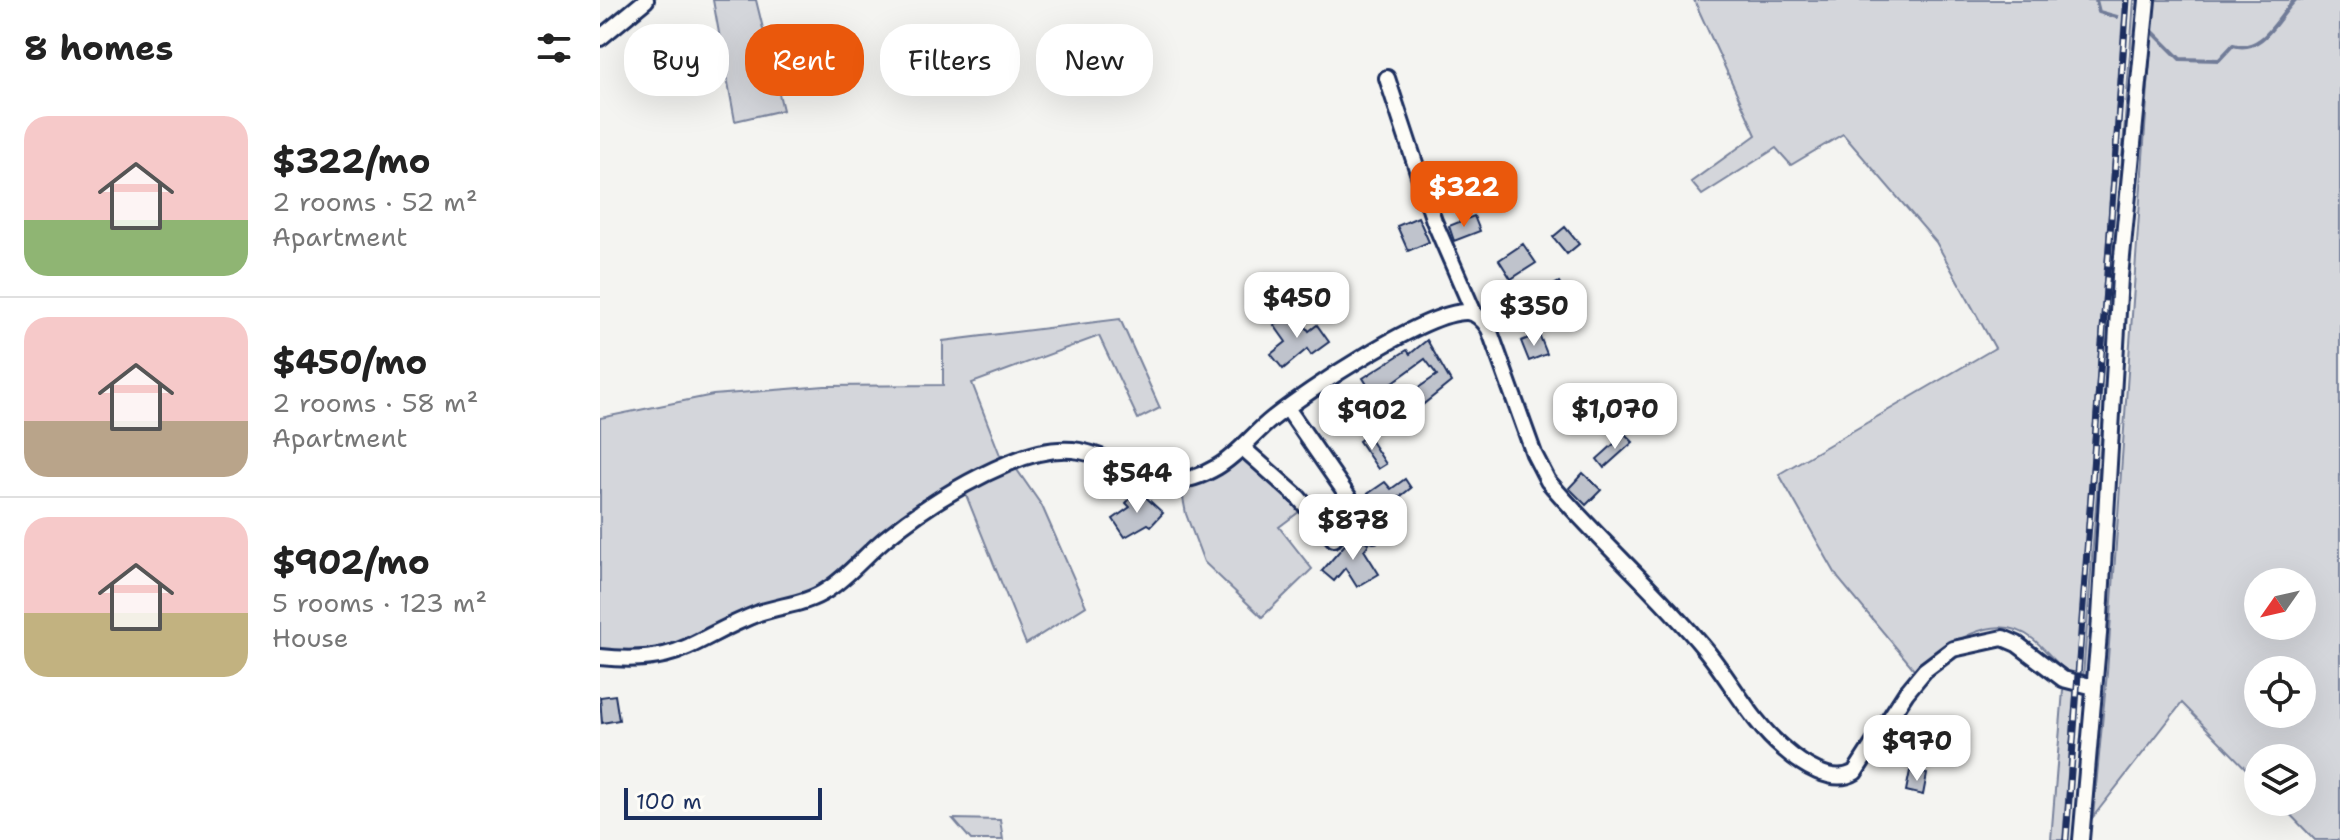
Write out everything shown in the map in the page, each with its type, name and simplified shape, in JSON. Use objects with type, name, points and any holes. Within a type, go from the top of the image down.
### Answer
[{"type":"street","points":[[600,38],[646,0]]},
{"type":"street","points":[[2081,840],[2120,277],[2147,0]]},
{"type":"street","points":[[1387,78],[1434,221],[1474,313],[1484,321],[1495,342],[1534,454],[1548,481],[1706,649],[1771,737],[1801,762],[1832,777],[1855,772],[1925,670],[1953,649],[1983,640],[2003,638],[2017,644],[2063,679],[2094,687]]},
{"type":"street","points":[[600,657],[664,657],[702,643],[758,614],[808,600],[827,591],[884,539],[938,500],[1016,460],[1048,452],[1079,451],[1129,472],[1166,481],[1205,473],[1243,448],[1287,408],[1413,330],[1454,314],[1474,313]]},
{"type":"street","points":[[1287,408],[1374,534]]},
{"type":"street","points":[[1243,448],[1299,498],[1334,539]]},
{"type":"shaded area","points":[[713,0],[756,0],[762,24],[745,24],[745,96],[780,96],[783,110],[735,121],[729,88],[729,24],[717,24]]},
{"type":"shaded area","points":[[1694,0],[2124,0],[2076,676],[2058,664],[2033,639],[2018,630],[2002,627],[1971,634],[1956,642],[1918,674],[1838,578],[1779,474],[1995,348],[1936,242],[1843,134],[1791,165],[1776,148],[1702,195],[1691,182],[1756,135]]},
{"type":"shaded area","points":[[2134,0],[2144,0],[2092,677],[2083,677]]},
{"type":"shaded area","points":[[2154,0],[2340,0],[2340,840],[2315,840],[2292,816],[2316,816],[2316,744],[2244,744],[2244,767],[2182,703],[2093,817],[2107,673]]},
{"type":"shaded area","points":[[1120,319],[1160,408],[1138,419],[1099,336],[972,383],[1000,455],[1015,467],[1042,506],[1086,606],[1026,644],[964,490],[892,540],[855,579],[829,599],[761,621],[692,654],[665,661],[600,657],[600,418],[713,395],[825,386],[943,385],[943,341]]},
{"type":"shaded area","points":[[1242,445],[1311,503],[1279,527],[1312,569],[1262,617],[1204,562],[1186,514],[1178,471],[1210,466]]},
{"type":"shaded area","points":[[2064,678],[2075,683],[2063,840],[2051,840]]},
{"type":"shaded area","points":[[953,819],[1000,820],[1003,840],[971,840]]},
{"type":"building","points":[[1474,216],[1480,231],[1454,241],[1449,226]]},
{"type":"building","points":[[1418,217],[1429,242],[1408,251],[1397,226]]},
{"type":"building","points":[[1565,227],[1579,244],[1567,254],[1553,237]]},
{"type":"building","points":[[1523,244],[1536,263],[1511,279],[1499,260]]},
{"type":"building","points":[[1559,282],[1578,318],[1567,324],[1563,317],[1538,328],[1529,307],[1555,296],[1550,287]]},
{"type":"building","points":[[1295,311],[1309,331],[1317,325],[1329,342],[1311,355],[1307,349],[1283,369],[1271,354],[1286,342],[1274,325]]},
{"type":"building","points":[[1539,334],[1547,354],[1529,361],[1521,341]]},
{"type":"building","points":[[1427,340],[1451,382],[1415,411],[1413,406],[1400,415],[1393,405],[1437,375],[1425,359],[1374,396],[1363,378],[1407,350],[1410,354]]},
{"type":"building","points":[[1339,389],[1353,410],[1335,421],[1322,400]]},
{"type":"building","points":[[1625,434],[1633,442],[1604,468],[1597,459]]},
{"type":"building","points":[[1367,435],[1386,464],[1378,469],[1359,441]]},
{"type":"building","points":[[1583,473],[1601,490],[1586,505],[1569,488]]},
{"type":"building","points":[[1405,479],[1411,488],[1379,513],[1366,495],[1385,482],[1391,489]]},
{"type":"building","points":[[1138,490],[1163,513],[1151,526],[1148,524],[1125,537],[1113,519],[1130,507],[1126,503]]},
{"type":"building","points":[[1355,533],[1369,544],[1364,550],[1379,574],[1357,587],[1345,568],[1334,581],[1322,571]]},
{"type":"building","points":[[615,695],[619,720],[602,723],[600,697]]},
{"type":"building","points":[[1910,771],[1927,774],[1923,795],[1906,791]]},
{"type":"waterway","points":[[2096,0],[2099,12],[2117,17]]},
{"type":"waterway","points":[[2148,27],[2180,59],[2219,60],[2233,45],[2244,46],[2261,39],[2295,0]]},
{"type":"railway","points":[[2066,840],[2127,0]]}]
